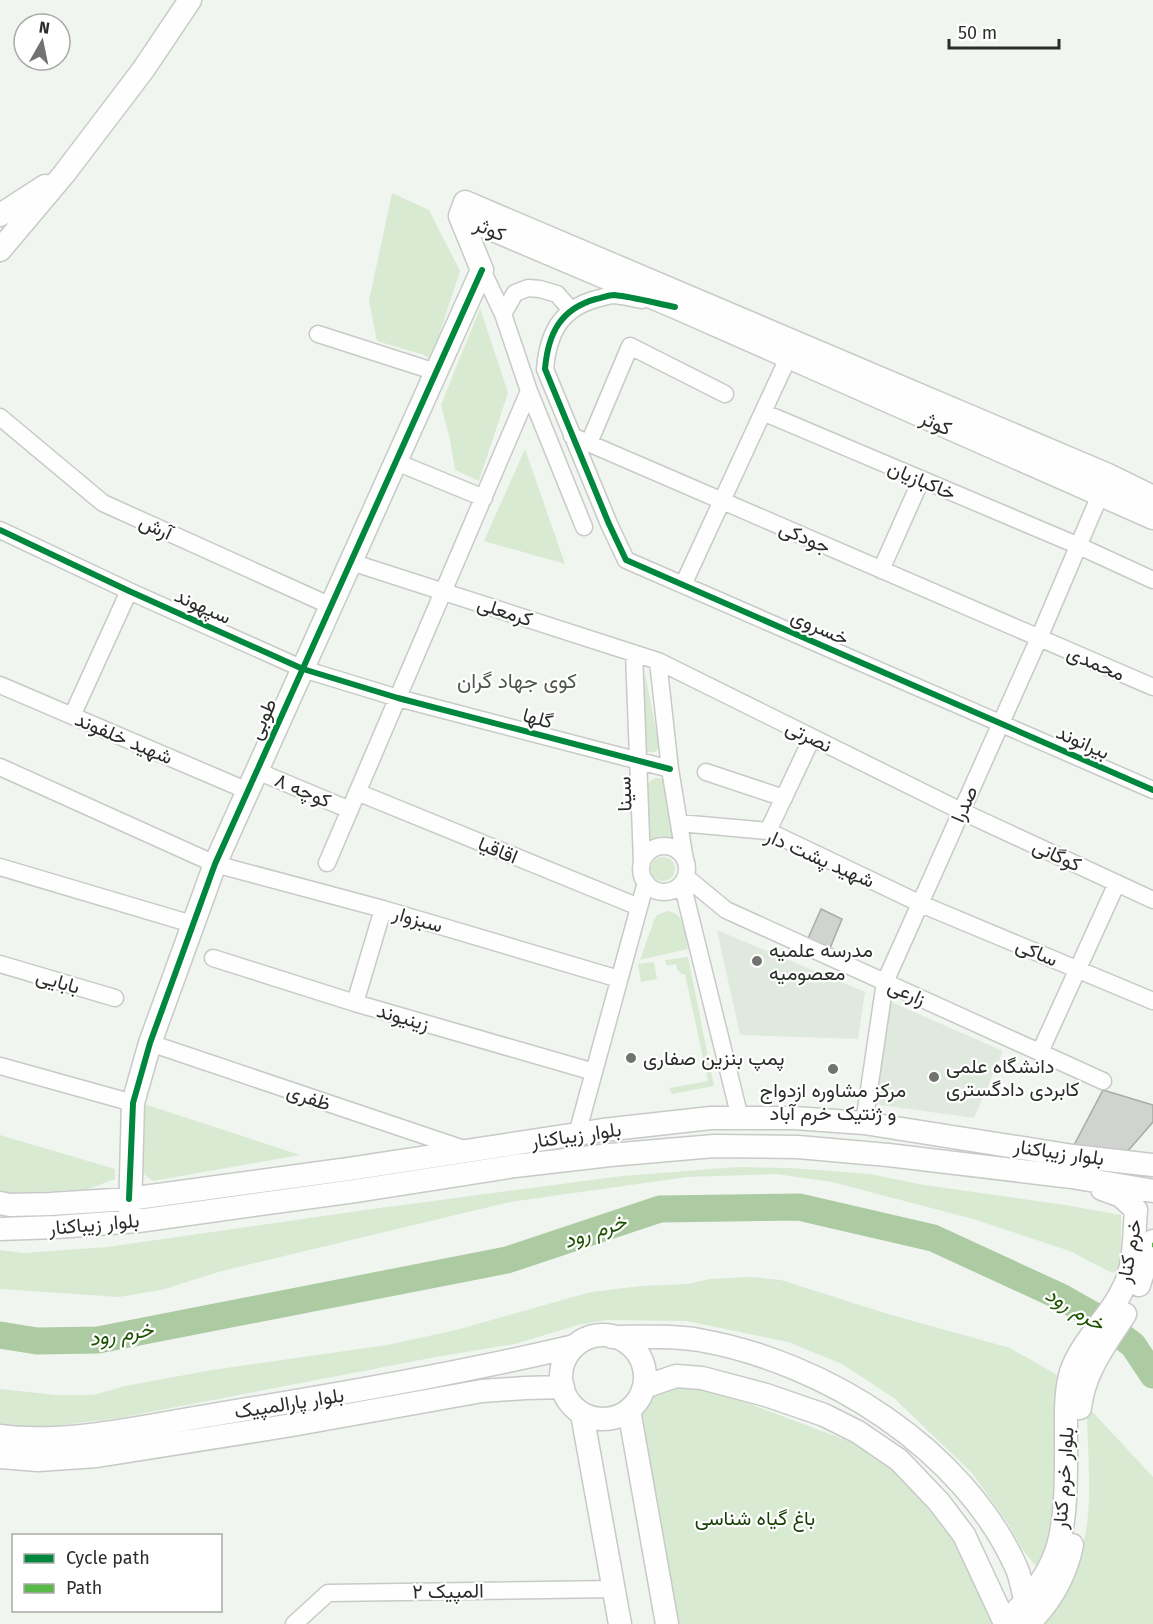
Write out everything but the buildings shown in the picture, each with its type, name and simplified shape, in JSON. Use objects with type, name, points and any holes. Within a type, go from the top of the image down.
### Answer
[{"type":"main road","points":[[0,250],[64,174],[143,70],[190,0]]},
{"type":"main road","points":[[0,214],[64,174]]},
{"type":"main road","name":"کوثر","points":[[792,350],[675,307],[460,216],[465,202],[792,350],[1104,485],[1153,497]]},
{"type":"main road","points":[[460,216],[482,270]]},
{"type":"main road","name":"طوبی","points":[[130,1221],[133,1103],[150,1043],[192,924],[215,864],[482,270]]},
{"type":"main road","name":"کوثر","points":[[1104,485],[1153,518]]},
{"type":"main road","points":[[711,1118],[714,1146]]},
{"type":"main road","name":"بلوار زیباکنار","points":[[0,1203],[50,1204],[129,1199],[349,1169],[577,1134],[711,1118],[794,1118],[864,1123],[1072,1156],[1153,1165]]},
{"type":"main road","name":"بلوار زیباکنار","points":[[0,1229],[130,1221],[355,1191],[515,1166],[714,1146],[829,1150],[1072,1177],[1153,1191]]},
{"type":"main road","points":[[1131,1162],[1153,1148]]},
{"type":"main road","name":"خرم کنار","points":[[1072,1177],[1121,1196],[1136,1210],[1127,1297],[1087,1358]]},
{"type":"main road","points":[[1127,1297],[1153,1244]]},
{"type":"main road","points":[[612,1336],[630,1346],[642,1361],[645,1374],[644,1387],[639,1400],[618,1417],[594,1418],[582,1414],[572,1406],[562,1387],[562,1368],[567,1356],[575,1346],[599,1335],[673,1336],[701,1340],[761,1356],[844,1391],[920,1444],[954,1476],[988,1518],[1018,1570],[1028,1616]]},
{"type":"main road","name":"بلوار پارالمپیک","points":[[0,1436],[27,1440],[168,1423],[481,1368],[575,1346]]},
{"type":"main road","name":"بلوار خرم کنار","points":[[1005,1623],[1028,1616],[1035,1591],[1052,1562],[1057,1548],[1066,1495],[1068,1390],[1072,1371],[1087,1358]]},
{"type":"main road","points":[[644,1387],[676,1376],[702,1378],[766,1395],[824,1415],[858,1432],[899,1460],[939,1502],[964,1536],[1005,1623]]},
{"type":"main road","name":"بلوار پارالمپیک","points":[[0,1457],[38,1460],[97,1456],[292,1425],[482,1391],[562,1387]]},
{"type":"main road","points":[[629,1410],[667,1624]]},
{"type":"main road","points":[[582,1414],[620,1624]]},
{"type":"street","points":[[482,270],[503,314],[529,391],[584,527]]},
{"type":"street","points":[[503,314],[515,294],[528,288],[557,294],[571,310]]},
{"type":"street","points":[[572,436],[545,369],[546,352],[561,320],[571,310],[587,302],[612,295],[675,307]]},
{"type":"street","points":[[318,334],[436,372]]},
{"type":"street","points":[[589,443],[630,346],[725,394]]},
{"type":"street","points":[[683,585],[765,413],[792,350]]},
{"type":"street","points":[[327,863],[529,391]]},
{"type":"street","name":"خاکبازیان","points":[[765,413],[1079,546]]},
{"type":"street","name":"آرش","points":[[0,417],[103,503],[331,606]]},
{"type":"street","name":"جودکی","points":[[572,436],[1038,638]]},
{"type":"street","name":"خسروی","points":[[572,436],[627,561],[1001,723]]},
{"type":"street","points":[[396,462],[484,498]]},
{"type":"street","points":[[880,570],[921,480]]},
{"type":"street","name":"صدرا","points":[[864,1123],[885,982],[1104,485]]},
{"type":"street","name":"سپهوند","points":[[0,530],[303,669],[398,698]]},
{"type":"street","points":[[1079,546],[1153,580]]},
{"type":"street","name":"کرمعلی","points":[[351,562],[658,661]]},
{"type":"street","points":[[72,716],[129,591]]},
{"type":"street","name":"محمدی","points":[[1038,638],[1153,687]]},
{"type":"street","name":"سینا","points":[[634,653],[642,862]]},
{"type":"street","points":[[658,661],[684,873],[668,891],[652,888],[642,873],[642,862],[646,854],[654,848],[672,847],[680,852],[684,873],[740,1118]]},
{"type":"street","name":"نصرتی","points":[[658,661],[961,811]]},
{"type":"street","name":"شهید خلفوند","points":[[0,684],[72,716],[252,781]]},
{"type":"street","name":"گلها","points":[[398,698],[670,769]]},
{"type":"street","name":"بیرانوند","points":[[1001,723],[1153,790]]},
{"type":"street","points":[[768,831],[812,738]]},
{"type":"street","points":[[0,767],[215,864]]},
{"type":"street","points":[[706,772],[784,798]]},
{"type":"street","name":"کوچه ۸","points":[[252,781],[350,810]]},
{"type":"street","name":"اقاقیا","points":[[357,792],[639,907]]},
{"type":"street","name":"کوگانی","points":[[961,811],[1153,900]]},
{"type":"street","name":"شهید پشت دار","points":[[679,823],[768,831],[921,904]]},
{"type":"street","name":"سبزوار","points":[[215,864],[383,909],[619,979]]},
{"type":"street","points":[[0,867],[192,924]]},
{"type":"street","name":"زارعی","points":[[684,873],[726,910],[1103,1081]]},
{"type":"street","points":[[577,1134],[646,882]]},
{"type":"street","points":[[1040,1052],[1117,883]]},
{"type":"street","name":"ساکی","points":[[921,904],[1153,1001]]},
{"type":"street","points":[[355,1003],[383,909]]},
{"type":"street","name":"زینیوند","points":[[213,958],[355,1003],[594,1072]]},
{"type":"street","name":"بابایی","points":[[0,964],[115,998]]},
{"type":"street","name":"ظفری","points":[[150,1043],[469,1150]]},
{"type":"street","points":[[0,1066],[133,1103]]},
{"type":"street","name":"المپیک ۲","points":[[294,1624],[328,1593],[614,1589]]},
{"type":"shaded area","name":"مدرسه علمیه معصومیه","points":[[717,930],[865,992],[858,1039],[740,1035]]},
{"type":"shaded area","name":"دانشگاه علمی کابردی دادگستری","points":[[889,1001],[1003,1051],[974,1118],[873,1104]]},
{"type":"green space","points":[[392,193],[429,210],[460,271],[431,360],[424,355],[377,341],[369,301]]},
{"type":"green space","points":[[480,308],[508,393],[479,481],[455,470],[441,405]]},
{"type":"green space","points":[[525,449],[565,564],[484,541]]},
{"type":"green space","points":[[645,673],[659,745],[656,752],[645,752]]},
{"type":"green space","points":[[653,779],[666,780],[674,840],[660,836],[648,842],[647,785]]},
{"type":"green space","points":[[663,857],[671,861],[675,869],[671,877],[663,881],[655,877],[651,869],[655,861]]},
{"type":"green space","points":[[668,911],[681,920],[688,949],[640,960],[654,920],[657,915]]},
{"type":"green space","points":[[688,957],[714,1086],[672,1094],[669,1088],[708,1081],[685,974],[677,970],[676,964],[667,966],[665,960]]},
{"type":"green space","points":[[654,962],[657,979],[641,982],[638,964]]},
{"type":"green space","points":[[141,1103],[300,1155],[153,1181],[142,1173]]},
{"type":"green space","points":[[0,1135],[115,1169],[115,1179],[88,1189],[0,1194]]},
{"type":"green space","points":[[737,1167],[791,1168],[870,1174],[924,1185],[1121,1215],[1121,1252],[1118,1270],[1112,1273],[1070,1251],[973,1219],[832,1182],[776,1174],[687,1177],[510,1202],[222,1271],[161,1290],[119,1297],[0,1289],[0,1250],[24,1253],[107,1247],[622,1176]]},
{"type":"green space","points":[[750,1277],[781,1280],[888,1314],[1010,1348],[1056,1374],[1058,1378],[1057,1529],[1037,1568],[972,1473],[894,1398],[842,1364],[788,1342],[686,1321],[606,1320],[578,1325],[515,1344],[119,1418],[21,1430],[0,1425],[0,1389],[56,1395],[93,1395],[125,1386],[212,1370],[387,1345],[456,1330],[591,1292],[641,1286],[688,1284],[709,1279]]},
{"type":"green space","name":"باغ گیاه شناسی","points":[[676,1376],[899,1460],[992,1592],[998,1624],[667,1624],[629,1410]]},
{"type":"green space","points":[[1089,1408],[1153,1477],[1153,1624],[1040,1624],[1072,1572],[1085,1538],[1089,1502],[1087,1411]]},
{"type":"waterway","name":"خرم رود","points":[[0,1335],[37,1341],[98,1340],[507,1260],[660,1209],[799,1207],[933,1238],[1061,1297],[1093,1315],[1133,1345],[1153,1375]]},
{"type":"cycle path","points":[[129,1199],[133,1103],[150,1043],[215,864],[482,270]]},
{"type":"cycle path","points":[[675,307],[614,295],[596,299],[573,309],[565,316],[553,334],[549,345],[545,369],[626,560],[1153,790]]},
{"type":"cycle path","points":[[0,530],[303,669],[398,698],[670,769]]},
{"type":"place","name":"مدرسه علمیه معصومیه","points":[[757,961]]},
{"type":"place","name":"پمپ بنزین صفاری","points":[[631,1058]]},
{"type":"place","name":"مرکز مشاوره ازدواج و ژنتیک خرم آباد","points":[[833,1069]]},
{"type":"place","name":"دانشگاه علمی کابردی دادگستری","points":[[934,1077]]},
{"type":"district","name":"کوی جهاد گران","points":[[517,681]]}]
